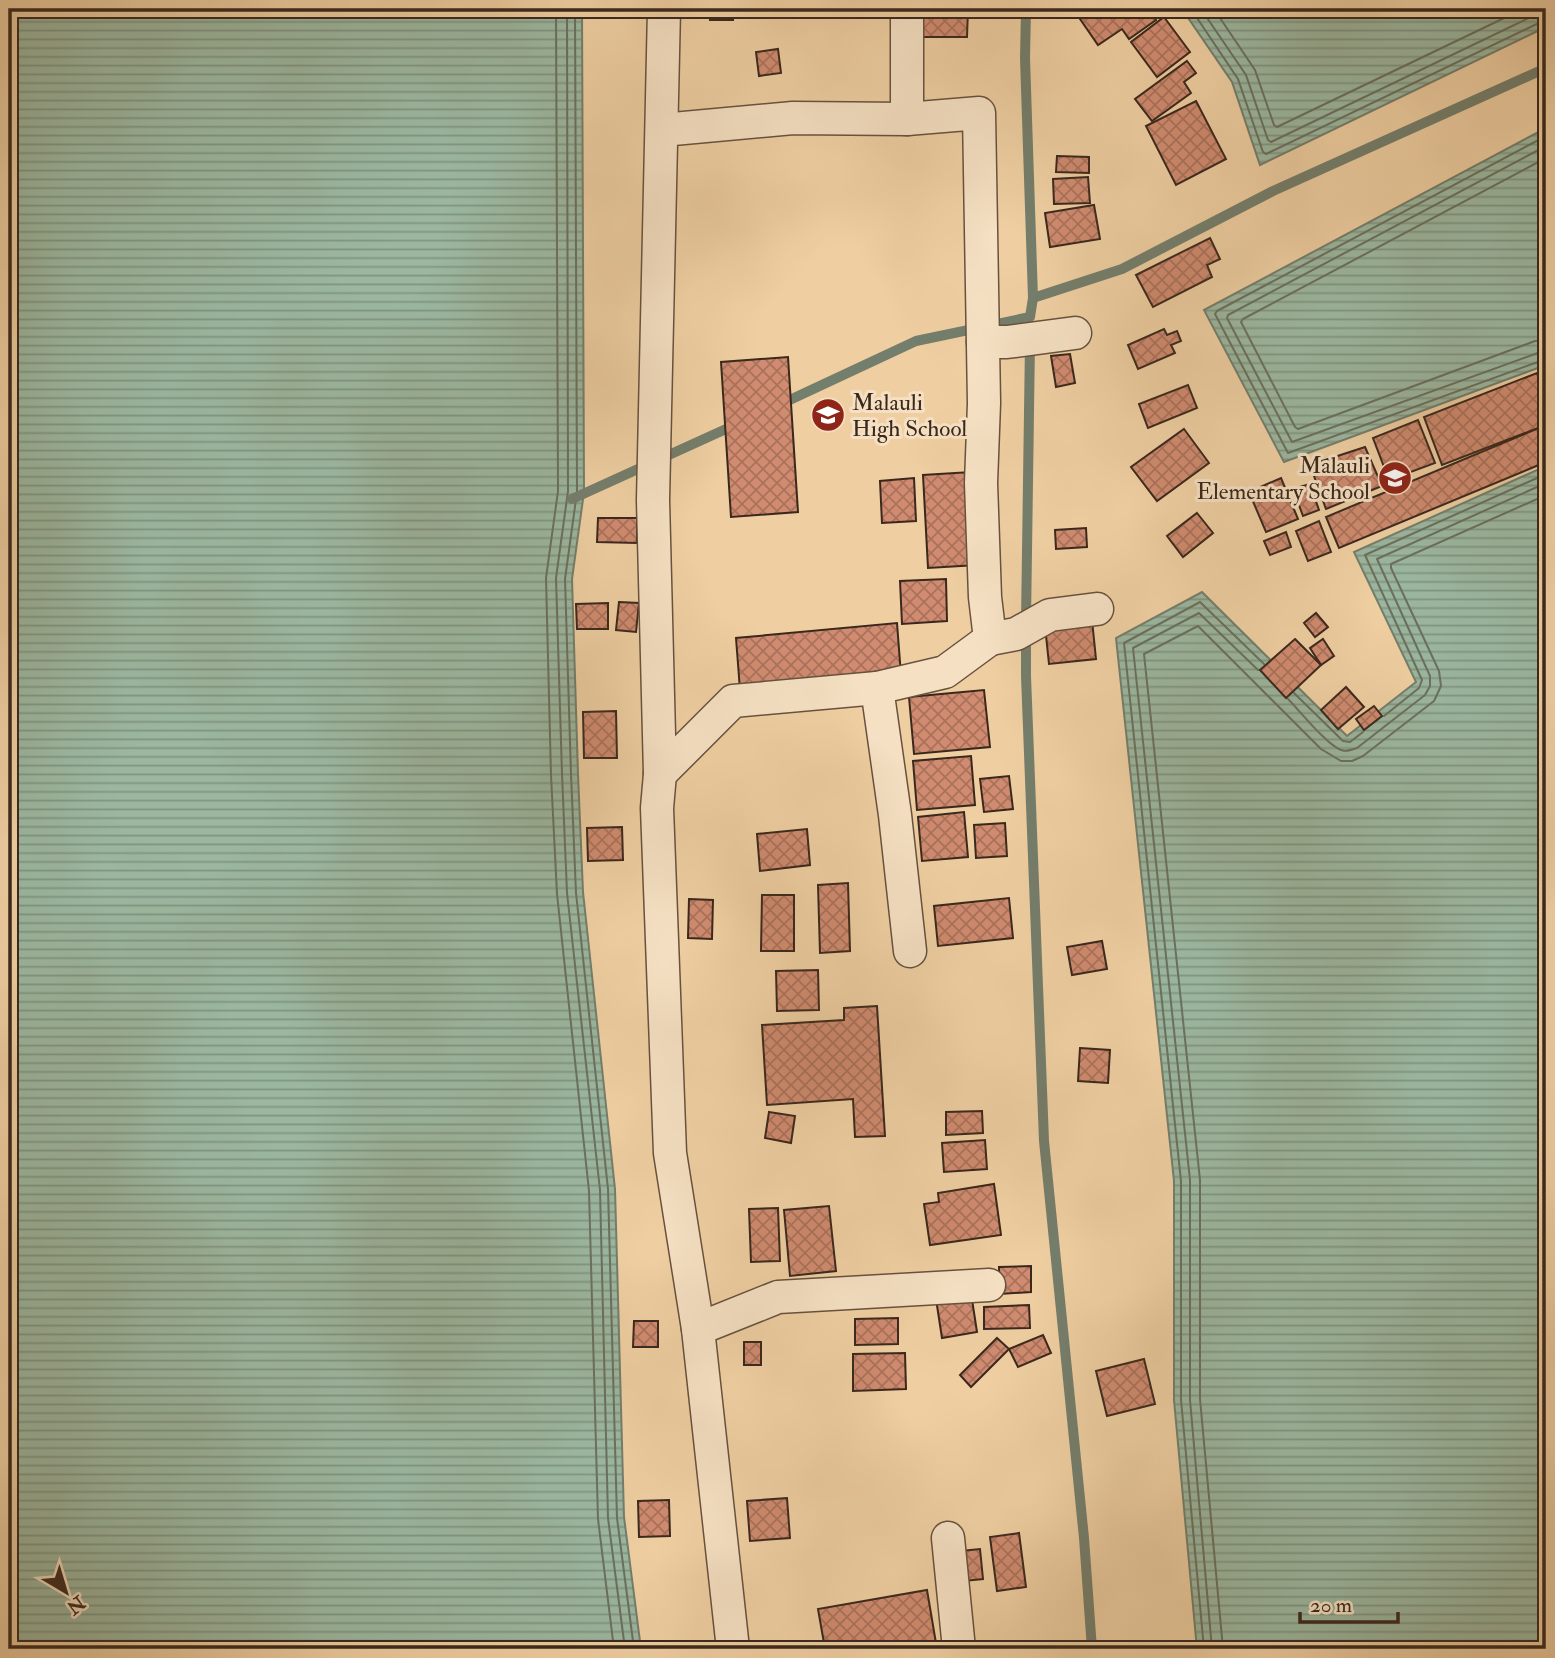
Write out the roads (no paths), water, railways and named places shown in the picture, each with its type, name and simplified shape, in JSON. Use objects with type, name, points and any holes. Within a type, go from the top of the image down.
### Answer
[{"type":"street","points":[[664,9],[653,500],[660,774],[657,808],[670,1153],[698,1329],[733,1649]]},
{"type":"street","points":[[907,9],[907,119]]},
{"type":"street","points":[[662,131],[793,117],[907,119],[979,113],[989,331],[981,483],[985,597],[1003,637]]},
{"type":"street","points":[[989,331],[1075,333]]},
{"type":"street","points":[[660,774],[733,701],[877,688],[945,672],[1003,637],[1050,615],[1097,608]]},
{"type":"street","points":[[877,688],[910,951]]},
{"type":"street","points":[[698,1329],[778,1297],[989,1285]]},
{"type":"street","points":[[948,1538],[959,1649]]},
{"type":"water","points":[[9,9],[582,9],[584,492],[572,579],[578,774],[583,892],[615,1189],[624,1517],[641,1649],[9,1649]]},
{"type":"water","points":[[1182,9],[1546,9],[1546,27],[1260,165],[1232,82]]},
{"type":"water","points":[[1546,128],[1546,365],[1284,462],[1204,310]]},
{"type":"water","points":[[1546,466],[1546,1649],[1197,1649],[1174,1400],[1174,1181],[1116,638],[1202,592],[1347,736],[1416,682],[1354,552]]},
{"type":"waterway","points":[[1026,9],[1025,58],[1033,298]]},
{"type":"waterway","points":[[779,405],[916,341],[1030,317],[1033,298],[1122,269],[1273,191],[1546,68]]},
{"type":"waterway","points":[[1026,621],[1030,342]]},
{"type":"waterway","points":[[572,499],[737,424]]},
{"type":"waterway","points":[[1026,636],[1044,1141],[1084,1538],[1092,1649]]},
{"type":"place","name":"Malauli High School","points":[[828,415]]},
{"type":"place","name":"Malauli Elementary School","points":[[1395,478]]}]
